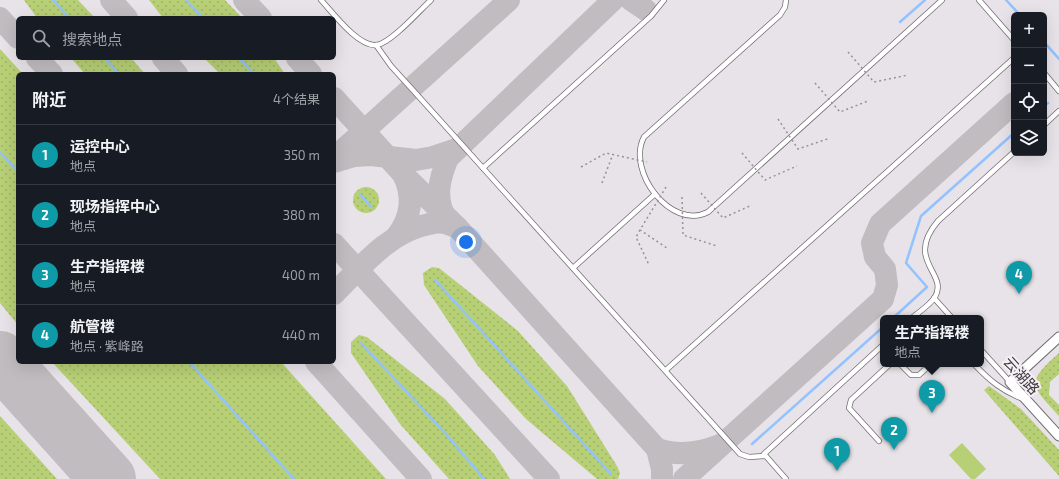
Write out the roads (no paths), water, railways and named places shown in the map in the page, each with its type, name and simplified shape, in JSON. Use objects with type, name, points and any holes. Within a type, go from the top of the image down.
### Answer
[{"type":"street","points":[[1010,382],[1059,337]]},
{"type":"street","name":"云湖路","points":[[1010,382],[1059,436]]},
{"type":"lane","points":[[322,0],[349,30],[364,42],[376,45],[388,40],[431,0]]},
{"type":"lane","points":[[483,168],[651,16],[664,0]]},
{"type":"lane","points":[[786,0],[785,7],[780,16],[644,137],[640,144],[639,155],[641,168],[655,194],[668,206],[688,215],[701,215],[708,212],[942,0]]},
{"type":"lane","points":[[979,0],[1011,37]]},
{"type":"lane","points":[[376,45],[391,66],[740,454],[749,457],[765,456]]},
{"type":"lane","points":[[666,370],[1011,61]]},
{"type":"lane","points":[[1047,77],[1059,91]]},
{"type":"lane","points":[[1047,121],[1059,111]]},
{"type":"lane","points":[[915,315],[934,298],[938,289],[937,279],[928,266],[925,255],[925,243],[929,231],[1011,155]]},
{"type":"lane","points":[[573,268],[655,194]]},
{"type":"lane","points":[[934,298],[949,315]]},
{"type":"lane","points":[[765,456],[764,454],[880,348]]},
{"type":"lane","name":"云湖路","points":[[984,353],[1010,382]]},
{"type":"lane","points":[[879,441],[850,408],[851,400],[887,367]]},
{"type":"lane","points":[[903,367],[911,375],[919,375],[928,367]]},
{"type":"lane","points":[[977,367],[990,381],[1009,394],[1027,400]]},
{"type":"lane","points":[[765,456],[786,479]]},
{"type":"waterway","points":[[53,0],[67,16]]},
{"type":"waterway","points":[[186,0],[201,16]]},
{"type":"waterway","points":[[900,22],[925,0]]},
{"type":"waterway","points":[[1006,0],[1017,12]]},
{"type":"waterway","points":[[1047,45],[1059,59]]},
{"type":"waterway","points":[[107,60],[117,72]]},
{"type":"waterway","points":[[241,60],[252,72]]},
{"type":"waterway","points":[[896,315],[927,287],[906,263],[921,216],[1011,136]]},
{"type":"waterway","points":[[0,152],[16,170]]},
{"type":"waterway","points":[[360,194],[371,207]]},
{"type":"waterway","points":[[435,280],[611,474]]},
{"type":"waterway","points":[[752,444],[880,330]]},
{"type":"waterway","points":[[361,343],[445,433],[484,479]]},
{"type":"waterway","points":[[191,364],[294,479]]},
{"type":"place","name":"航管楼","points":[[1019,294]]},
{"type":"place","name":"生产指挥楼","points":[[932,413]]},
{"type":"place","name":"现场指挥中心","points":[[894,450]]},
{"type":"place","name":"运控中心","points":[[837,471]]}]
